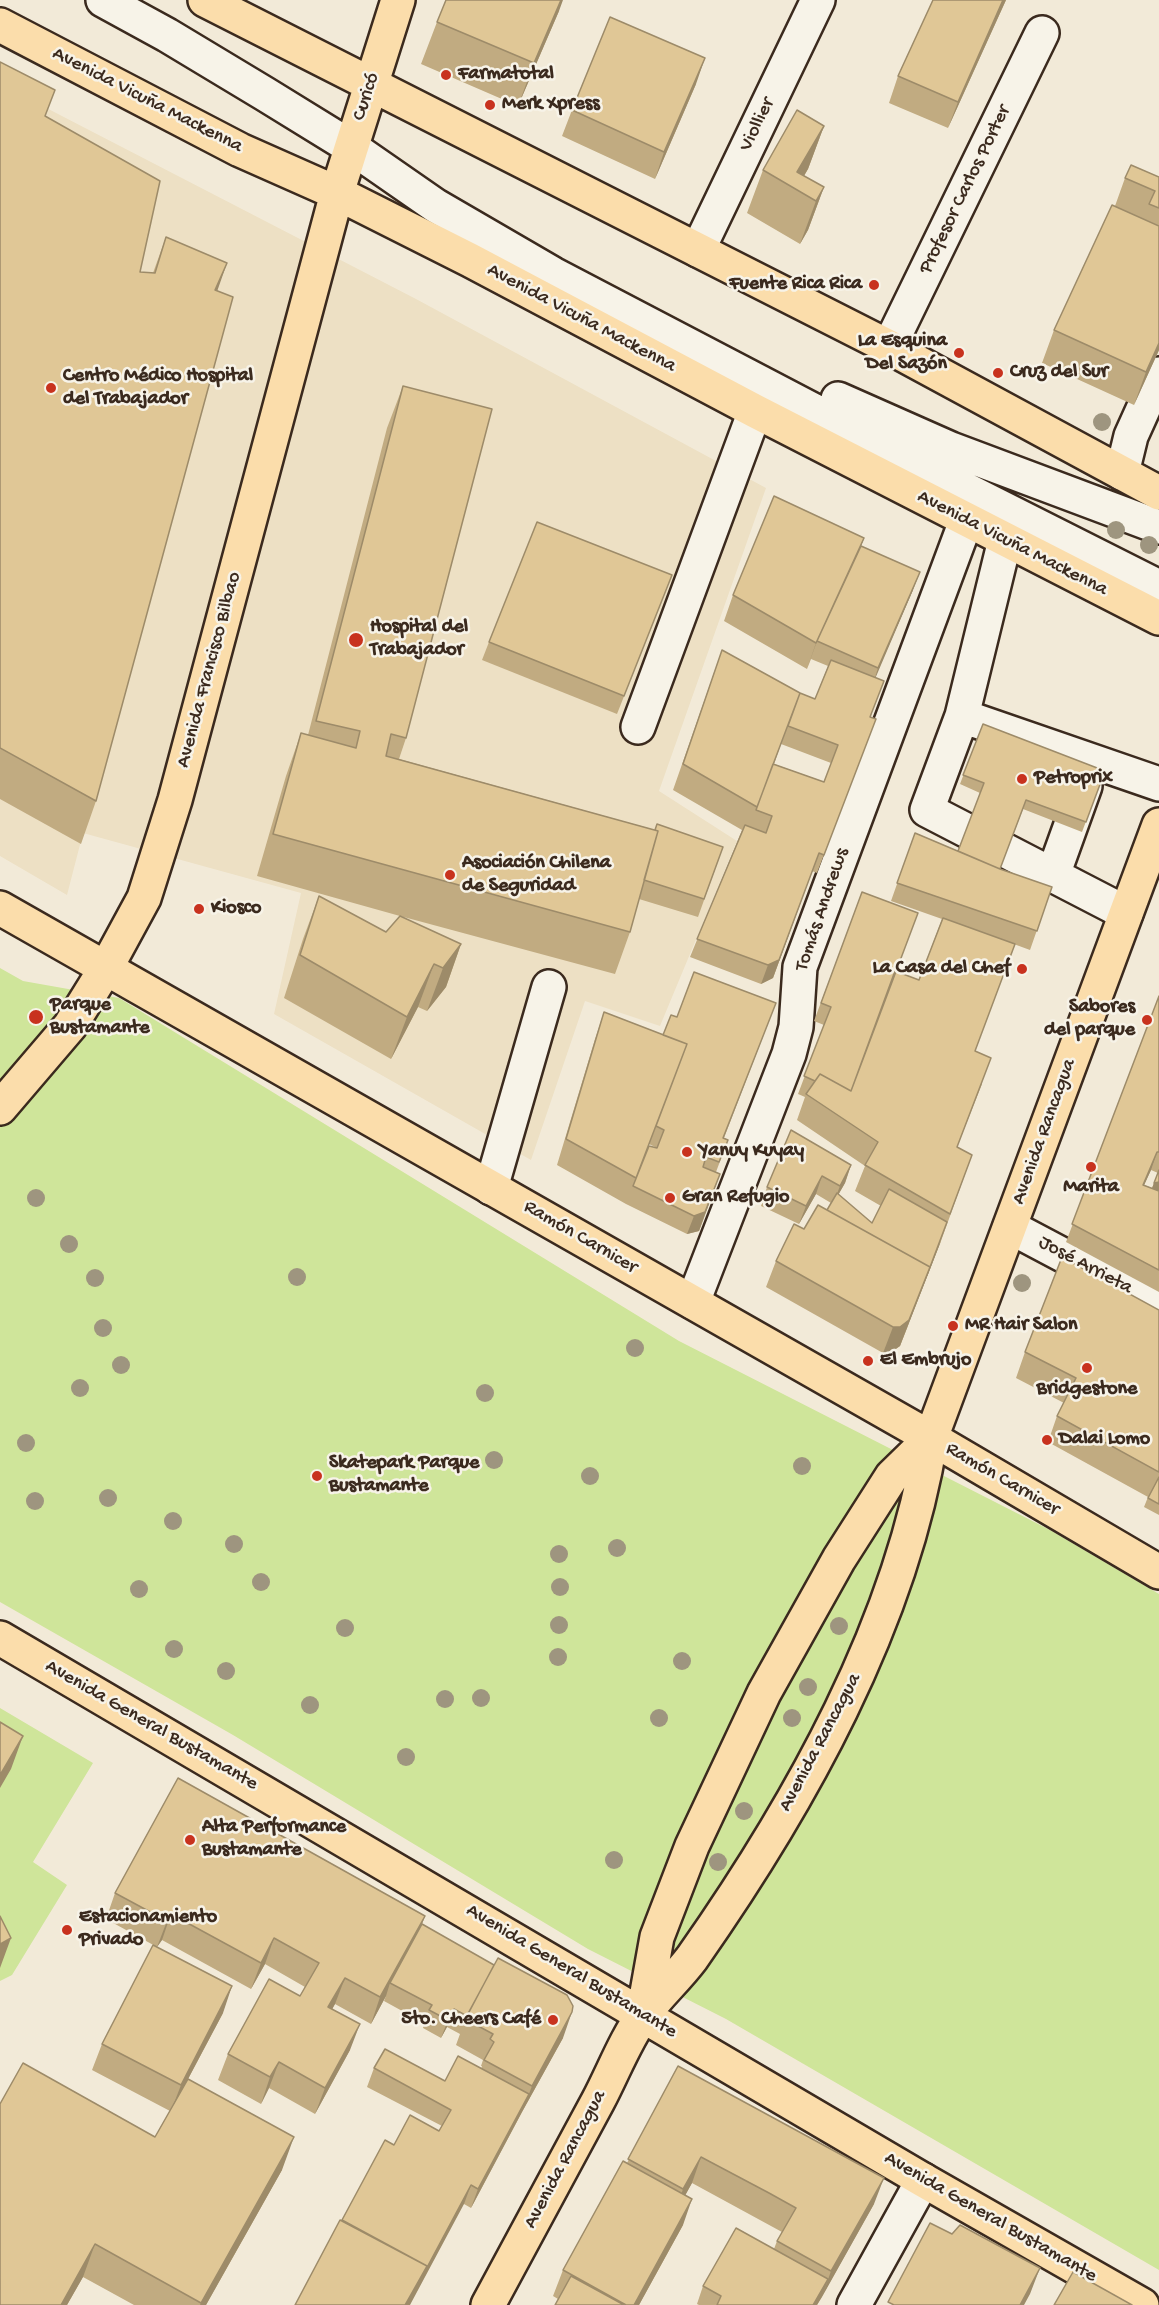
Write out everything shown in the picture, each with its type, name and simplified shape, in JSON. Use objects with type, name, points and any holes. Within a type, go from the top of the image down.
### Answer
[{"type":"main road","points":[[204,0],[889,347],[1159,493]]},
{"type":"main road","name":"Curicó","points":[[337,193],[398,0]]},
{"type":"main road","name":"Avenida Vicuña Mackenna","points":[[0,26],[240,150],[337,193],[470,260],[966,521],[1159,618]]},
{"type":"main road","name":"Avenida Francisco Bilbao","points":[[0,1108],[70,1026],[106,968],[144,898],[176,800],[337,193]]},
{"type":"main road","name":"Avenida Rancagua","points":[[488,2305],[643,2015],[689,1961],[769,1838],[860,1670],[891,1595],[911,1535],[931,1438],[1159,825]]},
{"type":"main road","name":"Ramón Carnicer","points":[[0,908],[931,1438],[1159,1572]]},
{"type":"main road","name":"Avenida Rancagua","points":[[643,2015],[657,1938],[692,1846],[764,1693],[839,1559],[892,1476],[931,1438]]},
{"type":"main road","name":"Avenida General Bustamante","points":[[0,1638],[922,2180],[1142,2305]]},
{"type":"street","points":[[103,0],[499,219],[841,401],[951,449],[1159,527]]},
{"type":"street","points":[[145,0],[255,62],[354,137],[436,206],[553,274],[941,477],[1159,587]]},
{"type":"street","name":"Viollier","points":[[698,250],[818,0]]},
{"type":"street","name":"Profesor Carlos Porter","points":[[889,347],[1042,33]]},
{"type":"street","points":[[1122,472],[1131,436],[1159,374]]},
{"type":"street","points":[[638,727],[755,411]]},
{"type":"street","name":"Tomás Andrews","points":[[693,1302],[789,1054],[796,1026],[800,967],[966,521]]},
{"type":"street","points":[[1005,540],[962,716],[927,810],[1126,913]]},
{"type":"street","points":[[962,716],[1159,784]]},
{"type":"street","points":[[1053,875],[1094,762]]},
{"type":"street","points":[[491,1188],[549,987]]},
{"type":"street","name":"José Arrieta","points":[[1010,1227],[1159,1306]]},
{"type":"street","points":[[854,2305],[922,2180]]},
{"type":"shaded area","name":"Hospital del Trabajador","points":[[0,84],[416,299],[766,488],[659,791],[737,841],[660,1026],[585,1001],[531,1160],[274,1014],[301,893],[83,833],[67,895],[0,856]]},
{"type":"green space","name":"Parque Bustamante","points":[[0,968],[23,981],[119,998],[679,1341],[1050,1530],[1159,1594],[1159,2270],[726,2019],[588,1949],[233,1735],[0,1602]]},
{"type":"green space","points":[[0,1708],[93,1763],[33,1862],[67,1885],[12,1975],[0,1981]]},
{"type":"building","points":[[446,0],[561,0],[534,63],[437,22]]},
{"type":"building","points":[[933,0],[1003,0],[958,102],[898,76]]},
{"type":"building","points":[[610,17],[705,58],[664,152],[572,110]]},
{"type":"building","points":[[0,62],[55,90],[45,116],[160,181],[140,272],[155,273],[166,237],[227,263],[215,290],[233,297],[96,801],[0,748]]},
{"type":"building","points":[[797,110],[824,126],[797,172],[824,187],[816,201],[763,170]]},
{"type":"building","points":[[1131,165],[1159,177],[1159,208],[1149,204],[1155,191],[1125,178]]},
{"type":"building","points":[[1112,205],[1159,226],[1159,343],[1146,372],[1054,330]]},
{"type":"building","points":[[403,386],[492,409],[406,738],[391,734],[386,756],[658,831],[630,932],[273,834],[301,733],[356,748],[360,731],[316,721]]},
{"type":"building","points":[[774,496],[864,538],[816,643],[733,595]]},
{"type":"building","points":[[537,522],[672,575],[624,696],[489,642]]},
{"type":"building","points":[[861,546],[920,572],[878,668],[817,641]]},
{"type":"building","points":[[722,650],[800,693],[757,807],[683,764]]},
{"type":"building","points":[[831,660],[884,681],[870,717],[876,719],[824,855],[819,853],[779,960],[768,965],[697,939],[745,825],[766,833],[772,816],[756,810],[773,764],[824,782],[838,745],[788,726],[800,693],[815,699]]},
{"type":"building","points":[[983,724],[1105,771],[1086,822],[1026,800],[1000,869],[958,851],[984,783],[963,775]]},
{"type":"building","points":[[657,824],[723,847],[704,899],[644,880],[658,831],[655,830]]},
{"type":"building","points":[[915,833],[1000,869],[1052,887],[1037,931],[897,883]]},
{"type":"building","points":[[862,892],[918,913],[851,1091],[820,1074],[815,1081],[804,1076],[831,1007],[821,1003]]},
{"type":"building","points":[[319,896],[386,932],[400,916],[461,944],[443,968],[434,964],[407,1017],[300,955]]},
{"type":"building","points":[[943,918],[1015,944],[975,1051],[991,1058],[957,1147],[972,1155],[950,1214],[865,1165],[878,1142],[806,1094],[820,1074],[851,1091],[895,971],[919,980]]},
{"type":"building","points":[[694,972],[776,1003],[723,1138],[728,1140],[719,1162],[706,1157],[703,1167],[720,1174],[705,1212],[694,1216],[633,1186],[649,1146],[657,1148],[664,1130],[656,1126],[687,1044],[663,1035],[671,1015],[677,1017]]},
{"type":"building","points":[[1159,996],[1159,1152],[1143,1185],[1159,1191],[1159,1270],[1072,1224]]},
{"type":"building","points":[[604,1012],[687,1044],[636,1178],[566,1139]]},
{"type":"building","points":[[791,1130],[851,1165],[840,1186],[822,1176],[806,1206],[767,1187]]},
{"type":"building","points":[[1159,1170],[1159,1182],[1154,1183]]},
{"type":"building","points":[[889,1189],[947,1222],[927,1275],[930,1267],[827,1210],[837,1193],[872,1223]]},
{"type":"building","points":[[818,1205],[930,1267],[909,1320],[900,1327],[893,1327],[776,1261],[794,1224],[804,1229]]},
{"type":"building","name":"Bridgestone","points":[[1062,1257],[1159,1310],[1159,1472],[1057,1416],[1076,1378],[1025,1352]]},
{"type":"building","points":[[1159,1477],[1159,1504],[1148,1498]]},
{"type":"building","points":[[0,1722],[23,1736],[0,1775]]},
{"type":"building","points":[[178,1778],[425,1916],[380,1997],[345,1978],[328,2007],[360,2024],[325,2088],[279,2062],[270,2077],[228,2054],[269,1979],[300,1996],[319,1963],[274,1938],[261,1963],[171,1914],[167,1921],[115,1893]]},
{"type":"building","points":[[0,1916],[11,1938],[0,1944]]},
{"type":"building","points":[[422,1924],[494,1965],[467,2016],[454,2009],[448,2020],[429,2010],[432,2005],[390,1983]]},
{"type":"building","points":[[153,1945],[232,1986],[181,2085],[102,2044]]},
{"type":"building","points":[[498,1958],[567,1995],[573,2006],[572,2012],[532,2086],[484,2060],[494,2042],[490,2039],[493,2034],[465,2019]]},
{"type":"building","points":[[385,2049],[445,2081],[458,2056],[529,2094],[478,2189],[471,2185],[424,2273],[427,2266],[342,2220],[385,2140],[394,2145],[410,2115],[439,2131],[451,2110],[374,2068]]},
{"type":"building","points":[[23,2063],[155,2137],[188,2079],[294,2137],[201,2303],[95,2244],[61,2305],[0,2305],[0,2104]]},
{"type":"building","points":[[678,2066],[884,2178],[831,2271],[777,2241],[796,2208],[769,2193],[701,2157],[683,2189],[628,2159]]},
{"type":"building","points":[[623,2161],[692,2199],[634,2305],[626,2305],[563,2270]]},
{"type":"building","points":[[340,2220],[427,2266],[405,2305],[295,2305]]},
{"type":"building","points":[[930,2223],[952,2234],[960,2225],[1040,2268],[1020,2305],[894,2305],[888,2302]]},
{"type":"building","points":[[736,2228],[828,2279],[813,2305],[717,2305],[721,2296],[703,2286]]},
{"type":"building","points":[[1073,2272],[1132,2305],[1054,2305]]},
{"type":"building","points":[[571,2276],[624,2305],[555,2305]]},
{"type":"place","name":"Farmatotal","points":[[446,75]]},
{"type":"place","name":"Merk Xpress","points":[[490,105]]},
{"type":"place","name":"Fuente Rica Rica","points":[[874,285]]},
{"type":"place","name":"La Esquina Del Sazón","points":[[959,353]]},
{"type":"place","name":"Cruz del Sur","points":[[998,373]]},
{"type":"place","name":"Centro Médico Hospital del Trabajador","points":[[51,388]]},
{"type":"place","name":"Hospital del Trabajador","points":[[356,640]]},
{"type":"place","name":"Petroprix","points":[[1022,779]]},
{"type":"place","name":"Asociación Chilena de Seguridad","points":[[450,875]]},
{"type":"place","name":"Kiosco","points":[[199,909]]},
{"type":"place","name":"La Casa del Chef","points":[[1022,969]]},
{"type":"place","name":"Parque Bustamante","points":[[36,1017]]},
{"type":"place","name":"Sabores del parque","points":[[1147,1020]]},
{"type":"place","name":"Yanuy Kuyay","points":[[687,1152]]},
{"type":"place","name":"Marita","points":[[1091,1167]]},
{"type":"place","name":"Gran Refugio","points":[[670,1198]]},
{"type":"place","name":"MR Hair Salon","points":[[953,1326]]},
{"type":"place","name":"El Embrujo","points":[[868,1361]]},
{"type":"place","name":"Bridgestone","points":[[1087,1368]]},
{"type":"place","name":"Dalai Lomo","points":[[1047,1440]]},
{"type":"place","name":"Skatepark Parque Bustamante","points":[[317,1476]]},
{"type":"place","name":"Alta Performance Bustamante","points":[[190,1840]]},
{"type":"place","name":"Estacionamiento Privado","points":[[67,1930]]},
{"type":"place","name":"5to. Cheers Café","points":[[553,2020]]}]
